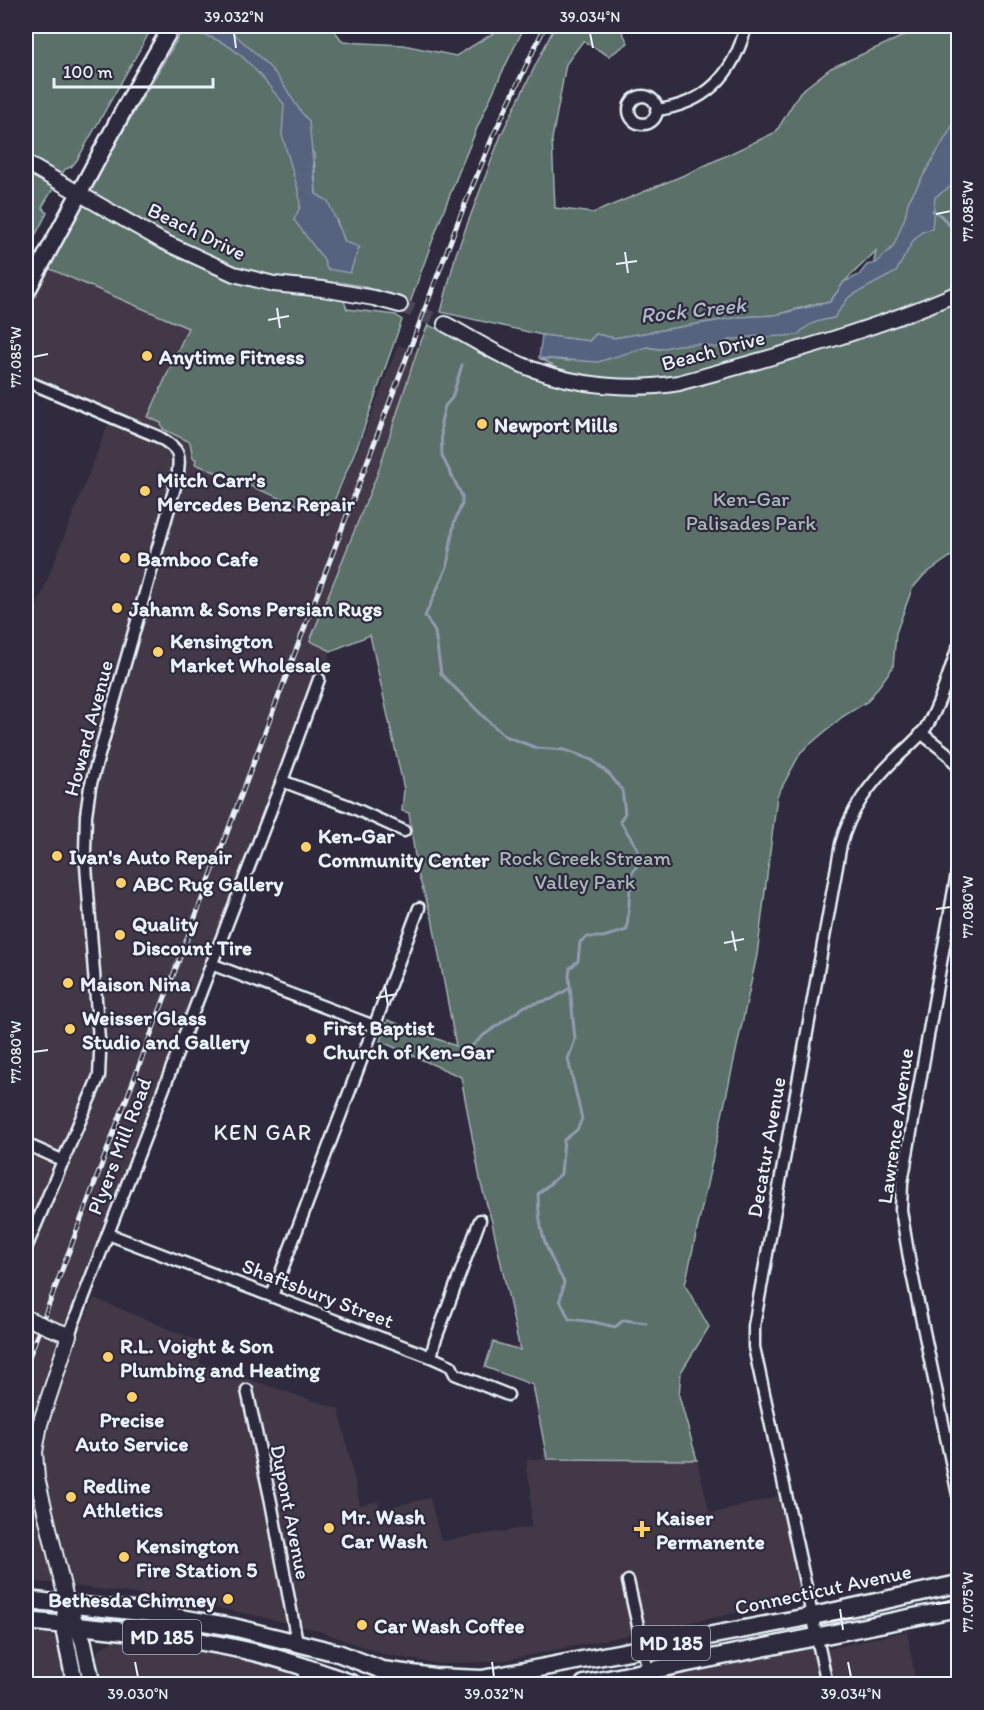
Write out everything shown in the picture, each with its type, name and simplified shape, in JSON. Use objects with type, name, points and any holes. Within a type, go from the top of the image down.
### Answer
[{"type":"main road","points":[[26,293],[171,27]]},
{"type":"main road","name":"Connecticut Avenue","points":[[26,1600],[161,1614],[297,1642],[338,1653],[382,1670],[434,1677],[482,1679],[813,1616],[958,1584]]},
{"type":"main road","name":"Plyers Mill Road","points":[[67,1603],[75,1684]]},
{"type":"main road","name":"MD 185","points":[[584,1684],[649,1677],[958,1608]]},
{"type":"main road","name":"MD 185","points":[[26,1621],[242,1649],[303,1666],[353,1684]]},
{"type":"main road","name":"Plyers Mill Road","points":[[70,1625],[92,1684]]},
{"type":"main road","points":[[382,1670],[416,1684]]},
{"type":"street","points":[[656,110],[676,108],[710,91],[725,75],[736,58],[746,26]]},
{"type":"street","name":"Beach Drive","points":[[26,163],[162,241],[198,260],[234,274],[274,284],[323,289],[400,305]]},
{"type":"street","name":"Beach Drive","points":[[445,324],[531,368],[562,378],[612,386],[660,386],[679,383],[864,329],[958,293]]},
{"type":"street","name":"Howard Avenue","points":[[26,381],[159,437],[176,447],[180,455],[177,480],[90,787],[86,815],[85,852],[99,1076],[26,1248]]},
{"type":"street","name":"Decatur Avenue","points":[[827,1684],[754,1347],[753,1326],[840,844],[846,826],[865,794],[921,733],[931,717],[958,647]]},
{"type":"street","name":"Plyers Mill Road","points":[[67,1603],[36,1464],[37,1439],[54,1377],[69,1335],[319,679]]},
{"type":"street","points":[[921,733],[949,755],[958,767]]},
{"type":"street","points":[[282,781],[349,806],[404,831]]},
{"type":"street","name":"Lawrence Avenue","points":[[958,867],[902,1183],[901,1210],[958,1495]]},
{"type":"street","points":[[272,1296],[419,908]]},
{"type":"street","points":[[211,964],[374,1026]]},
{"type":"street","points":[[26,1144],[64,1161]]},
{"type":"street","points":[[431,1357],[480,1220]]},
{"type":"street","name":"Shaftsbury Street","points":[[108,1234],[431,1357],[451,1366],[455,1374],[508,1395]]},
{"type":"street","points":[[26,1318],[69,1335]]},
{"type":"street","name":"Dupont Avenue","points":[[247,1390],[297,1642]]},
{"type":"street","points":[[628,1581],[649,1677]]},
{"type":"street","points":[[303,1666],[306,1684]]},
{"type":"shaded area","points":[[44,258],[188,328],[148,417],[201,441],[195,464],[328,518],[360,445],[398,345],[424,354],[310,641],[331,651],[46,1400],[28,1438],[53,1390],[94,1298],[205,1344],[199,1363],[339,1409],[360,1505],[378,1501],[380,1509],[430,1498],[441,1541],[531,1527],[531,1488],[526,1469],[528,1459],[544,1459],[543,1452],[548,1459],[697,1460],[710,1514],[786,1494],[809,1598],[502,1661],[438,1664],[382,1654],[314,1629],[169,1599],[165,1594],[158,1597],[52,1583],[26,1582],[26,634],[111,417],[26,381],[26,293]]},
{"type":"shaded area","points":[[26,1631],[51,1635],[58,1639],[70,1684],[26,1684]]},
{"type":"shaded area","points":[[907,1631],[916,1684],[829,1684],[823,1650]]},
{"type":"shaded area","points":[[116,1638],[201,1649],[281,1668],[299,1676],[301,1684],[100,1684],[95,1660],[98,1651]]},
{"type":"shaded area","points":[[817,1638],[827,1684],[584,1684]]},
{"type":"green space","points":[[26,26],[153,26],[77,160],[71,167],[65,169],[42,207],[47,213],[26,253]]},
{"type":"green space","points":[[185,26],[331,26],[343,42],[403,45],[456,56],[497,31],[501,26],[525,26],[492,94],[463,163],[410,303],[362,286],[337,282],[347,309],[396,315],[402,320],[359,442],[328,515],[195,464],[196,459],[193,458],[190,442],[163,429],[161,423],[148,417],[188,328],[43,266]],"holes":[[[304,140],[314,154],[316,195],[336,219],[345,242],[359,248],[355,257],[324,244]]]},
{"type":"green space","points":[[555,26],[619,26],[628,43],[609,56],[583,41],[566,64],[552,139],[555,208],[593,213],[689,173],[776,132],[800,92],[831,68],[926,26],[958,26],[958,551],[924,575],[912,589],[896,633],[893,667],[868,701],[842,717],[801,752],[777,796],[757,955],[685,1285],[709,1327],[681,1372],[679,1396],[697,1460],[547,1459],[533,1385],[485,1367],[493,1342],[520,1350],[492,1222],[481,1184],[461,1077],[380,1041],[388,1020],[456,1046],[432,918],[417,871],[409,813],[402,811],[404,789],[370,635],[331,651],[310,641],[378,472],[418,348],[428,325],[506,356],[538,364],[553,365],[539,358],[569,361],[632,352],[647,347],[659,349],[828,308],[870,285],[876,251],[844,282],[830,302],[775,315],[740,317],[614,338],[596,334],[589,341],[542,335],[441,312],[456,254],[501,135]]},
{"type":"water","points":[[173,26],[229,26],[232,32],[278,77],[299,110],[309,121],[316,194],[328,201],[345,242],[359,247],[350,273],[327,269],[324,260],[294,220],[300,207],[299,193],[282,135],[284,104],[254,68],[227,45]]},
{"type":"water","points":[[958,116],[958,168],[950,187],[935,197],[932,229],[922,232],[913,241],[896,272],[849,297],[834,318],[810,325],[798,335],[767,337],[764,335],[729,340],[716,348],[699,344],[660,349],[647,347],[598,362],[539,358],[542,335],[589,341],[596,334],[614,338],[740,317],[775,315],[830,302],[844,282],[859,275],[867,265],[876,263],[893,247],[905,217],[908,202]]},
{"type":"waterway","points":[[933,211],[958,231]]},
{"type":"waterway","points":[[462,365],[452,398],[445,406],[441,422],[442,456],[462,496],[462,504],[454,523],[447,567],[425,616],[435,632],[441,674],[505,736],[537,748],[565,750],[592,760],[610,775],[622,790],[625,813],[620,821],[638,849],[637,866],[631,875],[627,930],[603,937],[587,937],[580,942],[578,961],[570,968],[575,1040],[568,1059],[582,1119],[577,1130],[564,1140],[561,1174],[538,1194],[540,1220],[548,1250],[564,1282],[560,1300],[569,1319],[615,1327],[624,1320],[646,1323]]},
{"type":"waterway","points":[[465,1052],[484,1035],[525,1006],[552,999],[570,988]]},
{"type":"tunnel","points":[[400,305],[445,324]]},
{"type":"railway","points":[[26,1365],[457,224],[493,136],[545,26]]},
{"type":"place","name":"Anytime Fitness","points":[[147,356]]},
{"type":"place","name":"Newport Mills","points":[[482,424]]},
{"type":"place","name":"Mitch Carr's Mercedes Benz Repair","points":[[145,491]]},
{"type":"place","name":"Bamboo Cafe","points":[[125,558]]},
{"type":"place","name":"Jahann & Sons Persian Rugs","points":[[117,608]]},
{"type":"place","name":"Kensington Market Wholesale","points":[[158,652]]},
{"type":"place","name":"Ken-Gar Community Center","points":[[306,847]]},
{"type":"place","name":"Ivan's Auto Repair","points":[[57,856]]},
{"type":"place","name":"ABC Rug Gallery","points":[[121,883]]},
{"type":"place","name":"Quality Discount Tire","points":[[120,935]]},
{"type":"place","name":"Maison Nina","points":[[68,983]]},
{"type":"place","name":"Weisser Glass Studio and Gallery","points":[[70,1029]]},
{"type":"place","name":"First Baptist Church of Ken-Gar","points":[[311,1039]]},
{"type":"place","name":"R.L. Voight & Son Plumbing and Heating","points":[[108,1357]]},
{"type":"place","name":"Precise Auto Service","points":[[132,1397]]},
{"type":"place","name":"Redline Athletics","points":[[71,1497]]},
{"type":"place","name":"Mr. Wash Car Wash","points":[[329,1528]]},
{"type":"place","name":"Kaiser Permanente","points":[[642,1529]]},
{"type":"place","name":"Kensington Fire Station 5","points":[[124,1557]]},
{"type":"place","name":"Bethesda Chimney","points":[[228,1599]]},
{"type":"place","name":"Car Wash Coffee","points":[[362,1625]]},
{"type":"district","name":"KEN GAR","points":[[263,1132]]},
{"type":"water label","name":"Rock Creek","points":[[693,310]]},
{"type":"park label","name":"Ken-Gar Palisades Park","points":[[751,510]]},
{"type":"park label","name":"Rock Creek Stream Valley Park","points":[[585,869]]}]
